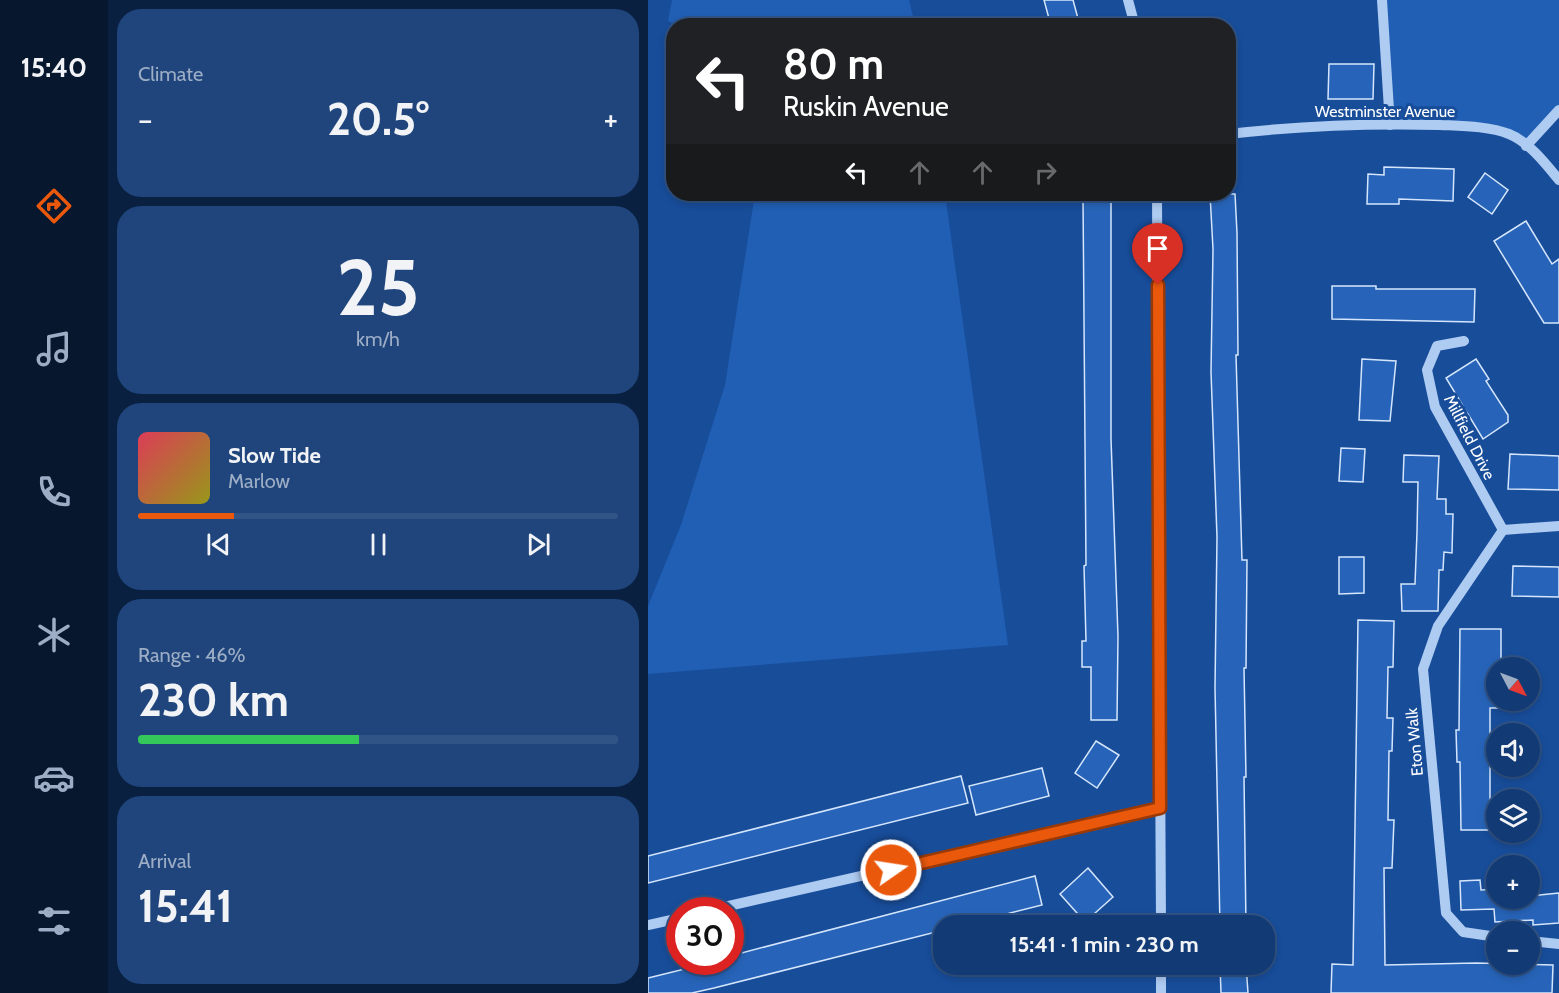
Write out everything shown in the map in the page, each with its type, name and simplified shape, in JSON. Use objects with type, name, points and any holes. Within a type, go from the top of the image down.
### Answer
[{"type":"street","points":[[1128,0],[1132,18]]},
{"type":"street","points":[[1382,0],[1390,125]]},
{"type":"street","points":[[1526,146],[1559,110]]},
{"type":"street","name":"Westminster Avenue","points":[[1236,133],[1283,127],[1467,126],[1509,134],[1543,159],[1559,180]]},
{"type":"street","points":[[1157,201],[1161,915]]},
{"type":"street","name":"Millfield Drive","points":[[1464,341],[1437,346],[1427,370],[1435,407],[1503,530]]},
{"type":"street","points":[[1503,530],[1559,526]]},
{"type":"street","name":"Eton Walk","points":[[1486,935],[1463,932],[1446,912],[1423,669],[1438,626],[1503,530]]},
{"type":"street","points":[[744,903],[1160,808]]},
{"type":"street","points":[[648,925],[666,921]]},
{"type":"street","points":[[1540,942],[1559,944]]},
{"type":"street","points":[[1161,975],[1161,993]]},
{"type":"shaded area","points":[[672,0],[909,0],[913,18],[669,18]]},
{"type":"shaded area","points":[[1382,0],[1559,0],[1559,110],[1526,146],[1509,134],[1390,125]]},
{"type":"shaded area","points":[[754,201],[946,201],[1008,645],[648,674],[648,606],[681,525],[725,385]]},
{"type":"building","points":[[1044,0],[1073,0],[1078,18],[1049,18]]},
{"type":"building","points":[[1329,64],[1374,64],[1373,99],[1328,99]]},
{"type":"building","points":[[1384,167],[1454,169],[1453,201],[1399,199],[1399,204],[1367,204],[1368,174],[1384,175]]},
{"type":"building","points":[[1485,173],[1508,190],[1492,214],[1468,197]]},
{"type":"building","points":[[1083,201],[1111,201],[1111,439],[1118,636],[1117,720],[1091,720],[1091,667],[1082,667],[1082,641],[1086,641],[1084,566],[1086,565]]},
{"type":"building","points":[[1210,201],[1235,201],[1238,355],[1236,355],[1242,560],[1247,560],[1246,668],[1244,668],[1246,915],[1220,915],[1215,688],[1217,537],[1211,372],[1213,249]]},
{"type":"building","points":[[1526,221],[1552,264],[1559,259],[1559,323],[1544,323],[1494,241]]},
{"type":"building","points":[[1332,286],[1376,286],[1376,289],[1475,289],[1474,322],[1332,319]]},
{"type":"building","points":[[1362,359],[1396,361],[1390,421],[1359,420]]},
{"type":"building","points":[[1476,359],[1489,379],[1486,381],[1508,415],[1508,422],[1483,439],[1446,378]]},
{"type":"building","points":[[1341,448],[1365,449],[1363,482],[1339,481]]},
{"type":"building","points":[[1510,454],[1559,456],[1559,490],[1508,489]]},
{"type":"building","points":[[1404,455],[1439,456],[1437,499],[1446,499],[1446,514],[1453,514],[1452,553],[1444,552],[1443,570],[1439,570],[1438,611],[1402,611],[1401,584],[1415,584],[1418,482],[1403,482]]},
{"type":"building","points":[[1339,557],[1364,557],[1364,593],[1339,594]]},
{"type":"building","points":[[1513,566],[1559,567],[1559,597],[1512,596]]},
{"type":"building","points":[[1358,620],[1394,621],[1393,667],[1388,667],[1387,718],[1393,718],[1392,751],[1389,751],[1388,820],[1394,820],[1392,868],[1384,868],[1385,965],[1486,963],[1486,975],[1540,975],[1540,965],[1553,965],[1552,993],[1331,993],[1332,964],[1353,965]]},
{"type":"building","points":[[1460,629],[1501,629],[1501,657],[1486,657],[1486,711],[1490,711],[1490,723],[1486,723],[1486,777],[1490,777],[1490,789],[1486,789],[1486,830],[1461,830],[1460,762],[1457,762],[1456,730],[1459,730]]},
{"type":"building","points":[[1096,741],[1119,755],[1097,788],[1075,773]]},
{"type":"building","points":[[1042,768],[1049,796],[976,815],[969,786]]},
{"type":"building","points":[[961,776],[968,803],[648,883],[648,856]]},
{"type":"building","points":[[1088,868],[1113,897],[1093,915],[1079,915],[1060,894]]},
{"type":"building","points":[[1035,876],[1042,905],[1002,915],[933,915],[933,933],[692,993],[648,993],[648,978],[666,974],[744,975],[744,952]]},
{"type":"building","points":[[1480,880],[1481,890],[1486,890],[1486,909],[1494,909],[1461,910],[1460,881]]},
{"type":"building","points":[[1559,893],[1559,923],[1540,924],[1540,921],[1533,920],[1495,921],[1494,909],[1540,909],[1540,895]]},
{"type":"building","points":[[1220,975],[1247,975],[1248,993],[1221,993]]},
{"type":"route","points":[[891,870],[1160,808],[1158,285]]}]
